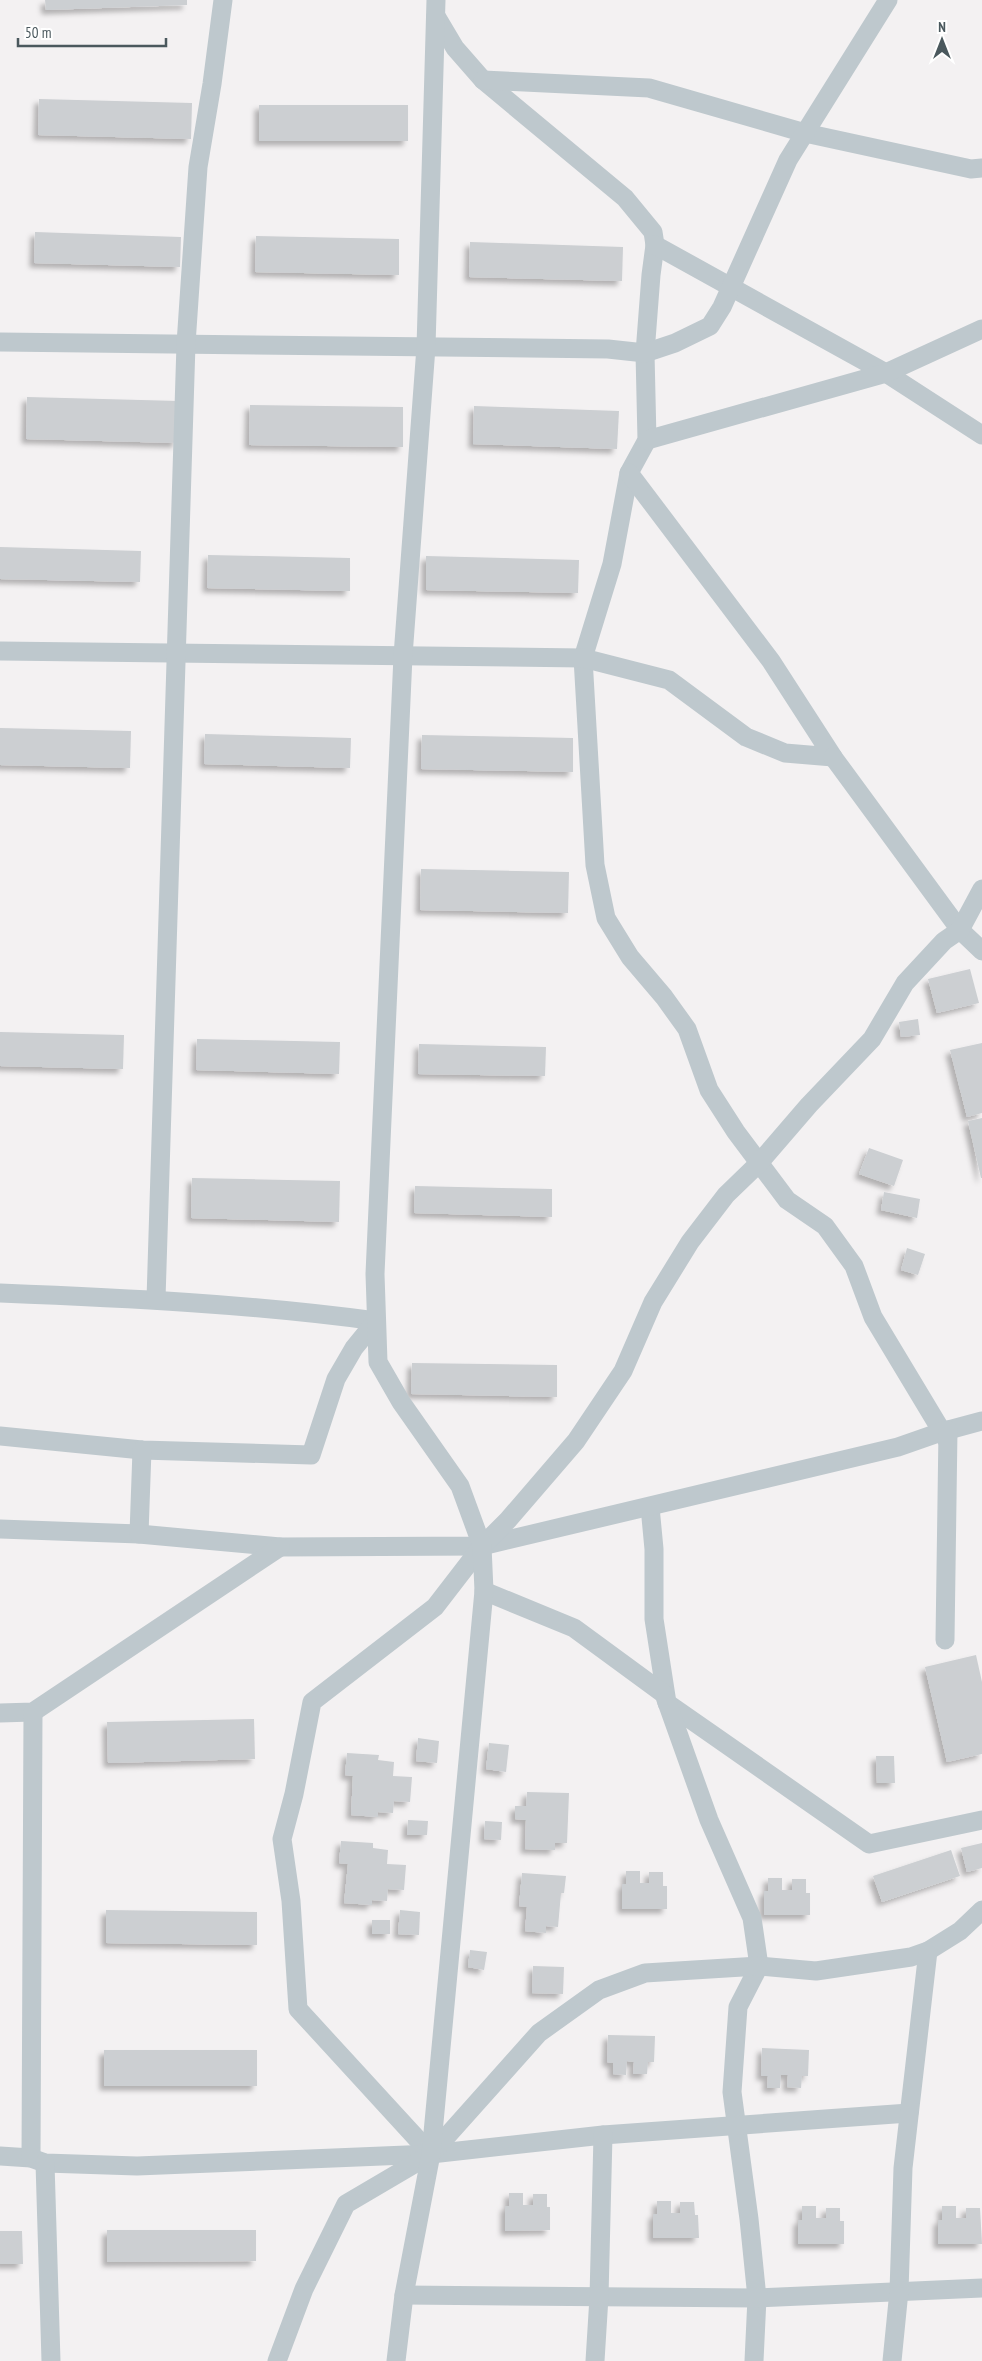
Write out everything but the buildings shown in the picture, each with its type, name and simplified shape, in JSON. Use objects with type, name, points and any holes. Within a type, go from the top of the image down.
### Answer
[{"type":"street","points":[[156,1299],[186,344],[198,167],[212,84],[223,0]]},
{"type":"street","points":[[0,342],[608,350],[645,353],[675,343],[710,326],[731,288],[788,160],[888,0]]},
{"type":"street","points":[[436,8],[455,48],[483,80],[625,198],[653,232],[655,246],[645,353],[647,440],[629,473],[612,564],[583,658],[595,865],[606,918],[630,956],[664,996],[687,1029],[709,1090],[736,1132],[787,1200],[825,1226],[854,1266],[873,1317],[945,1434],[945,1640]]},
{"type":"street","points":[[396,2361],[404,2295],[431,2154],[484,1591],[482,1546],[460,1486],[401,1402],[378,1362],[376,1321],[376,1264],[403,656],[426,347],[436,8]]},
{"type":"street","points":[[483,80],[649,88],[805,133],[971,169],[982,168]]},
{"type":"street","points":[[655,246],[886,373],[982,436]]},
{"type":"street","points":[[647,440],[886,373],[982,330]]},
{"type":"street","points":[[629,473],[771,661],[833,757],[960,930],[982,951]]},
{"type":"street","points":[[0,651],[583,658],[669,680],[746,736],[785,753],[833,757]]},
{"type":"street","points":[[431,2154],[298,2009],[291,1901],[282,1839],[294,1794],[312,1702],[435,1606],[482,1546],[508,1520],[576,1441],[623,1371],[653,1302],[690,1242],[726,1195],[759,1163],[809,1105],[872,1039],[905,983],[944,941],[960,930],[982,888]]},
{"type":"street","points":[[0,1293],[156,1299],[302,1311],[376,1321]]},
{"type":"street","points":[[0,1436],[142,1450],[311,1455],[336,1379],[354,1348],[376,1321]]},
{"type":"street","points":[[0,1529],[139,1534],[280,1547],[482,1546],[898,1447],[982,1421]]},
{"type":"street","points":[[139,1534],[142,1450]]},
{"type":"street","points":[[650,1507],[654,1549],[654,1618],[667,1703],[869,1844],[982,1820]]},
{"type":"street","points":[[0,1713],[33,1712],[280,1547]]},
{"type":"street","points":[[484,1591],[574,1628],[664,1694],[709,1820],[752,1918],[759,1966],[738,2007],[732,2092],[749,2219],[756,2298],[754,2361]]},
{"type":"street","points":[[33,1712],[38,2160],[51,2361]]},
{"type":"street","points":[[277,2361],[304,2289],[346,2204],[431,2154],[539,2033],[599,1990],[645,1974],[759,1966],[816,1972],[911,1957],[928,1951],[960,1930],[982,1910]]},
{"type":"street","points":[[892,2361],[899,2291],[902,2168],[928,1951]]},
{"type":"street","points":[[0,2156],[137,2166],[431,2154],[603,2135],[909,2113]]},
{"type":"street","points":[[595,2361],[599,2297],[603,2135]]},
{"type":"street","points":[[404,2295],[756,2298],[982,2288]]}]
